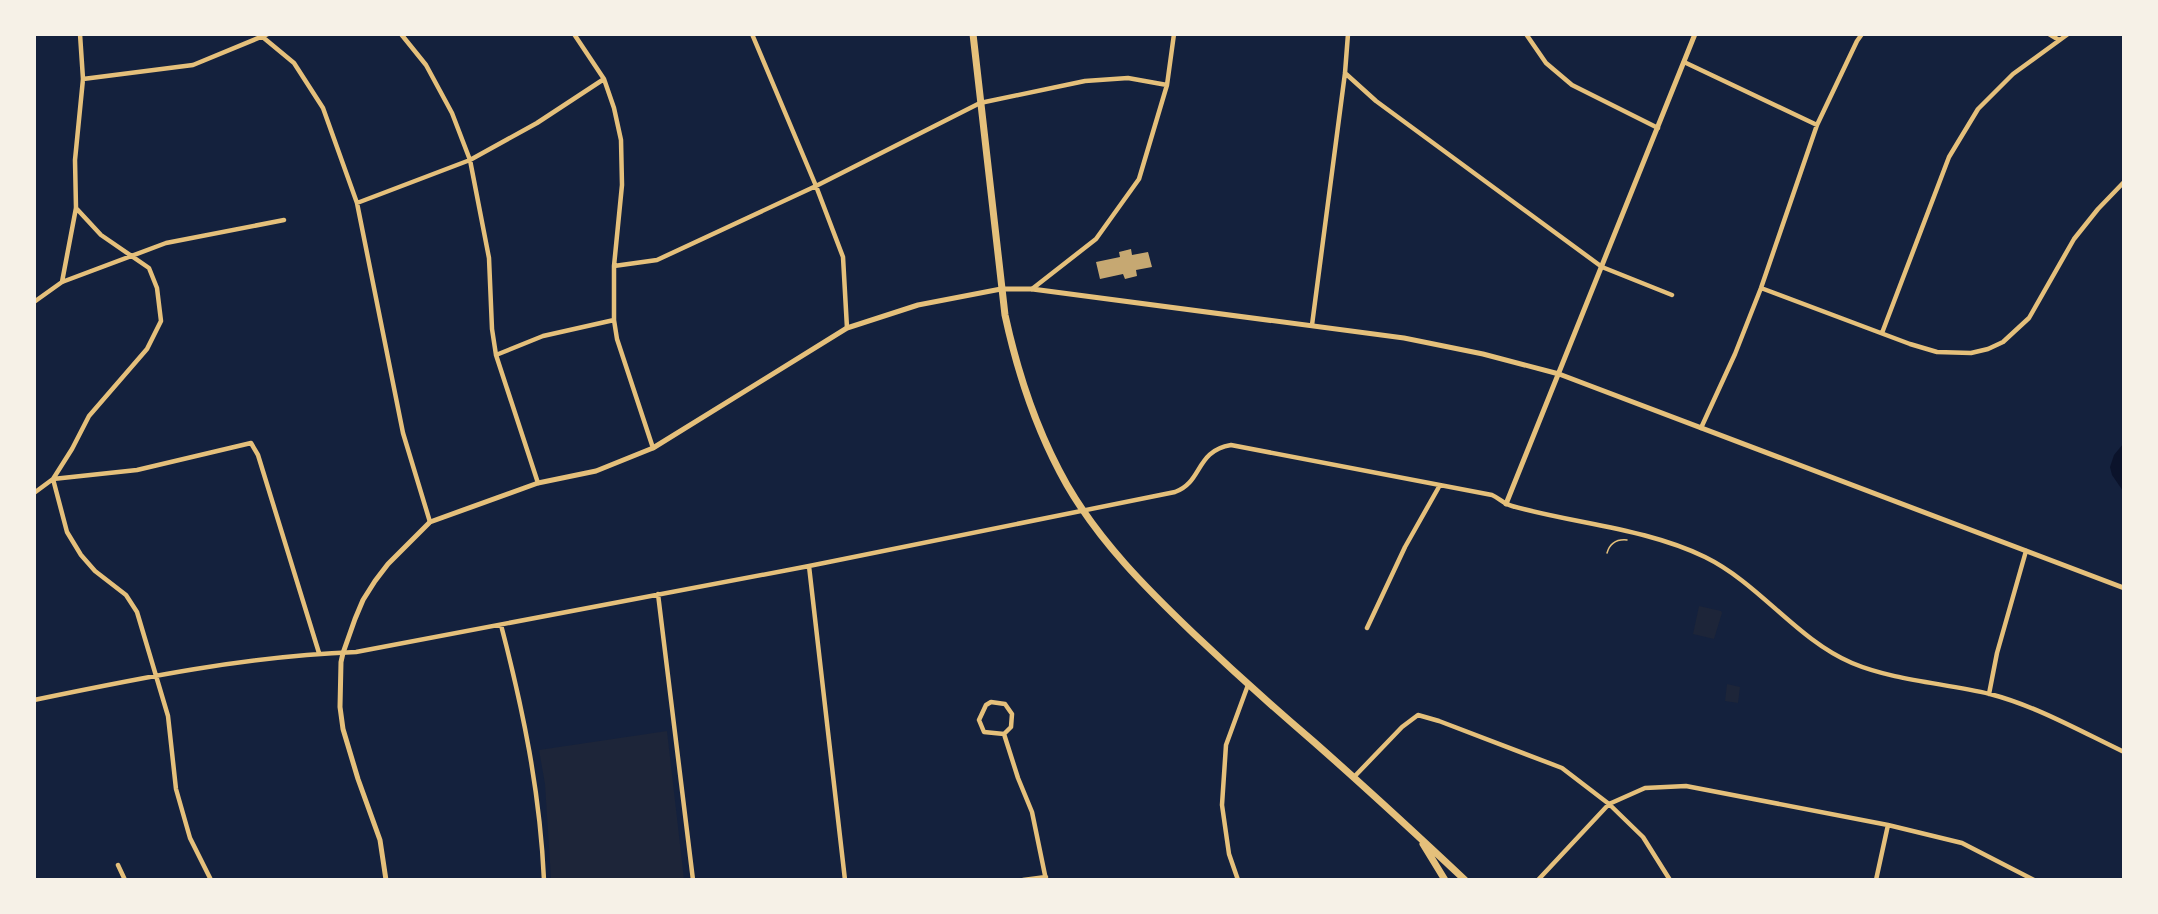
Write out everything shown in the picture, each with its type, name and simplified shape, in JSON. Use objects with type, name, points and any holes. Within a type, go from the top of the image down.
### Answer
[{"type":"main road","points":[[973,34],[1001,289],[1011,344],[1034,415],[1053,459],[1084,511],[1116,555],[1138,580],[1248,685],[1354,777],[1465,879]]},
{"type":"main road","points":[[1419,837],[1445,879]]},
{"type":"street","points":[[62,282],[76,208],[75,160],[83,79],[80,34]]},
{"type":"street","points":[[83,79],[193,65],[268,34]]},
{"type":"street","points":[[401,34],[426,65],[452,113],[470,160],[489,258],[492,329],[496,355],[538,483]]},
{"type":"street","points":[[574,34],[604,79],[614,108],[621,141],[622,185],[614,266],[614,320],[617,339],[652,448]]},
{"type":"street","points":[[752,34],[816,186],[843,257],[847,328]]},
{"type":"street","points":[[1032,289],[1096,239],[1139,179],[1167,85],[1174,34]]},
{"type":"street","points":[[1312,325],[1345,73],[1348,34]]},
{"type":"street","points":[[1526,34],[1546,63],[1572,85],[1658,128]]},
{"type":"street","points":[[1506,504],[1695,34]]},
{"type":"street","points":[[1701,428],[1735,354],[1761,288],[1817,125],[1862,34]]},
{"type":"street","points":[[2049,34],[2060,40]]},
{"type":"street","points":[[1882,333],[1949,157],[1978,109],[2013,74],[2068,34]]},
{"type":"street","points":[[260,36],[294,63],[323,108],[357,203],[403,433],[430,522]]},
{"type":"street","points":[[1684,62],[1817,125]]},
{"type":"street","points":[[1345,73],[1376,101],[1602,267],[1672,295]]},
{"type":"street","points":[[614,266],[657,260],[816,186],[980,103],[1085,81],[1128,78],[1167,85]]},
{"type":"street","points":[[357,203],[470,160],[537,123],[604,79]]},
{"type":"street","points":[[1761,288],[1910,344],[1943,353],[1971,353],[1988,349],[2003,342],[2029,318],[2074,239],[2098,208],[2124,182]]},
{"type":"street","points":[[34,493],[53,480],[88,416],[147,349],[161,321],[157,288],[149,268],[101,235],[76,208]]},
{"type":"street","points":[[34,302],[62,282],[166,243],[284,220]]},
{"type":"street","points":[[386,879],[380,840],[343,729],[340,700],[343,653],[363,600],[375,581],[388,564],[430,522],[538,483],[596,471],[652,448],[847,328],[918,305],[1001,289],[1032,289],[1312,325],[1443,346],[1559,374],[2124,588]]},
{"type":"street","points":[[496,355],[543,336],[614,320]]},
{"type":"street","points":[[53,480],[137,470],[252,443],[258,455],[319,653]]},
{"type":"street","points":[[34,700],[156,675],[319,653],[343,653],[501,625],[1084,511],[1180,490],[1190,483],[1210,453],[1231,445],[1492,495],[1506,504],[1607,526],[1687,549],[1725,569],[1820,645],[1854,664],[1892,675],[1989,694],[2043,714],[2124,752]]},
{"type":"street","points":[[53,480],[67,531],[81,555],[95,571],[126,595],[137,612],[168,716],[176,789],[190,838],[211,879]]},
{"type":"street","points":[[1367,628],[1405,547],[1440,485]]},
{"type":"street","points":[[1989,694],[1997,653],[2026,550]]},
{"type":"street","points":[[809,566],[845,879]]},
{"type":"street","points":[[658,594],[693,879]]},
{"type":"street","points":[[501,625],[530,749],[536,786],[543,879]]},
{"type":"street","points":[[1238,879],[1229,854],[1222,805],[1226,745],[1248,685]]},
{"type":"street","points":[[991,702],[1005,704],[1012,714],[1011,727],[1004,734],[984,732],[979,720],[986,705],[991,702]]},
{"type":"street","points":[[1354,777],[1402,727],[1418,715],[1439,721],[1562,768],[1609,804],[1643,837],[1670,879]]},
{"type":"street","points":[[1004,734],[1032,812],[1046,878],[1023,879]]},
{"type":"street","points":[[1538,879],[1609,804],[1645,788],[1686,786],[1888,825],[1962,843],[2032,879]]},
{"type":"street","points":[[1876,879],[1888,825]]},
{"type":"street","points":[[118,865],[125,879]]},
{"type":"path","points":[[1607,553],[1615,542],[1621,539],[1627,540]]},
{"type":"shaded area","points":[[2123,444],[2123,491],[2112,475],[2110,467],[2114,455]]},
{"type":"shaded area","points":[[1699,606],[1722,613],[1714,639],[1693,634]]},
{"type":"shaded area","points":[[1727,684],[1740,687],[1738,703],[1725,701]]},
{"type":"shaded area","points":[[667,731],[684,879],[551,879],[545,784],[539,750]]},
{"type":"building","points":[[1131,249],[1132,255],[1148,252],[1152,267],[1136,270],[1137,276],[1125,279],[1123,274],[1100,279],[1096,262],[1120,257],[1119,252]]}]
